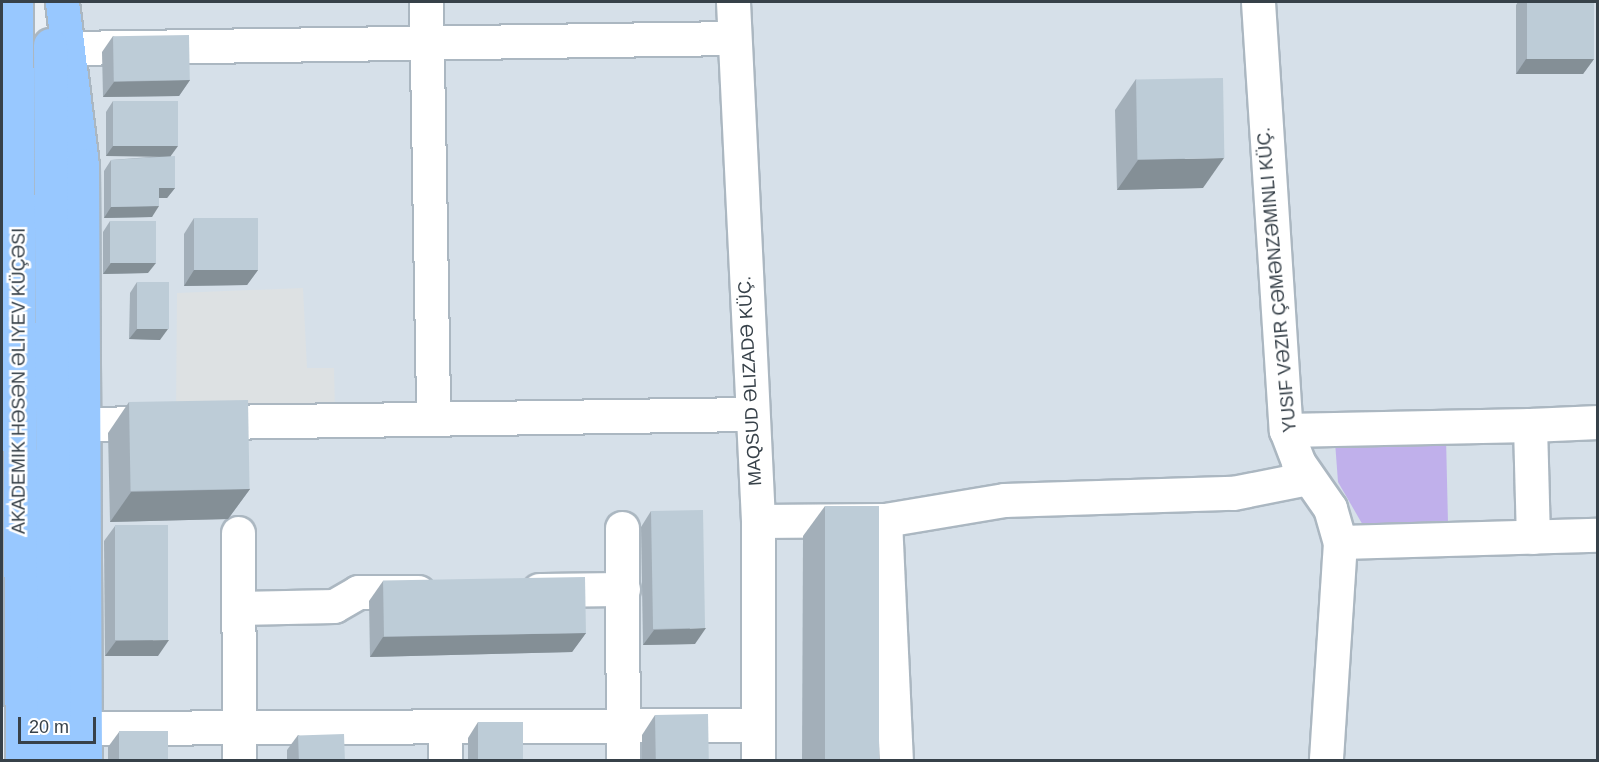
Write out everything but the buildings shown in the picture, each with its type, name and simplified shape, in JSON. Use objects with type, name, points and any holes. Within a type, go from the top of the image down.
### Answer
[{"type":"main road","points":[[2,19],[4,2]]},
{"type":"main road","name":"AKADEMIK HƏSƏN ƏLIYEV KÜÇƏSI","points":[[16,2],[22,760]]},
{"type":"main road","name":"AKADEMIK HƏSƏN ƏLIYEV KÜÇƏSI","points":[[49,2],[54,760]]},
{"type":"main road","points":[[62,2],[82,165],[85,760]]},
{"type":"street","points":[[426,2],[433,417]]},
{"type":"street","name":"MAQSUD ƏLIZADƏ KÜÇ.","points":[[734,2],[750,414],[758,521],[758,760]]},
{"type":"street","name":"YUSIF VƏZIR ÇƏMƏNZƏMINLI KÜÇ.","points":[[1258,2],[1286,430],[1308,478],[1330,508],[1340,542],[1326,760]]},
{"type":"street","points":[[68,48],[734,38]]},
{"type":"street","points":[[84,424],[750,414]]},
{"type":"street","points":[[1286,430],[1598,422]]},
{"type":"street","points":[[1530,425],[1533,537]]},
{"type":"street","points":[[758,521],[885,520],[1004,500],[1233,493],[1308,478]]},
{"type":"street","points":[[885,520],[896,760]]},
{"type":"street","points":[[622,528],[623,760]]},
{"type":"street","points":[[238,533],[239,760]]},
{"type":"street","points":[[1340,542],[1598,535]]},
{"type":"street","points":[[508,591],[623,589]]},
{"type":"street","points":[[238,608],[334,606],[358,592],[450,591]]},
{"type":"street","points":[[84,728],[623,727],[758,724]]},
{"type":"street","points":[[445,728],[445,760]]},
{"type":"shaded area","points":[[74,2],[1597,2],[1597,760],[74,760]]},
{"type":"shaded area","points":[[303,288],[307,368],[334,368],[335,412],[176,416],[177,293]]},
{"type":"shaded area","points":[[1446,437],[1448,523],[1364,527],[1338,482],[1335,442]]}]
